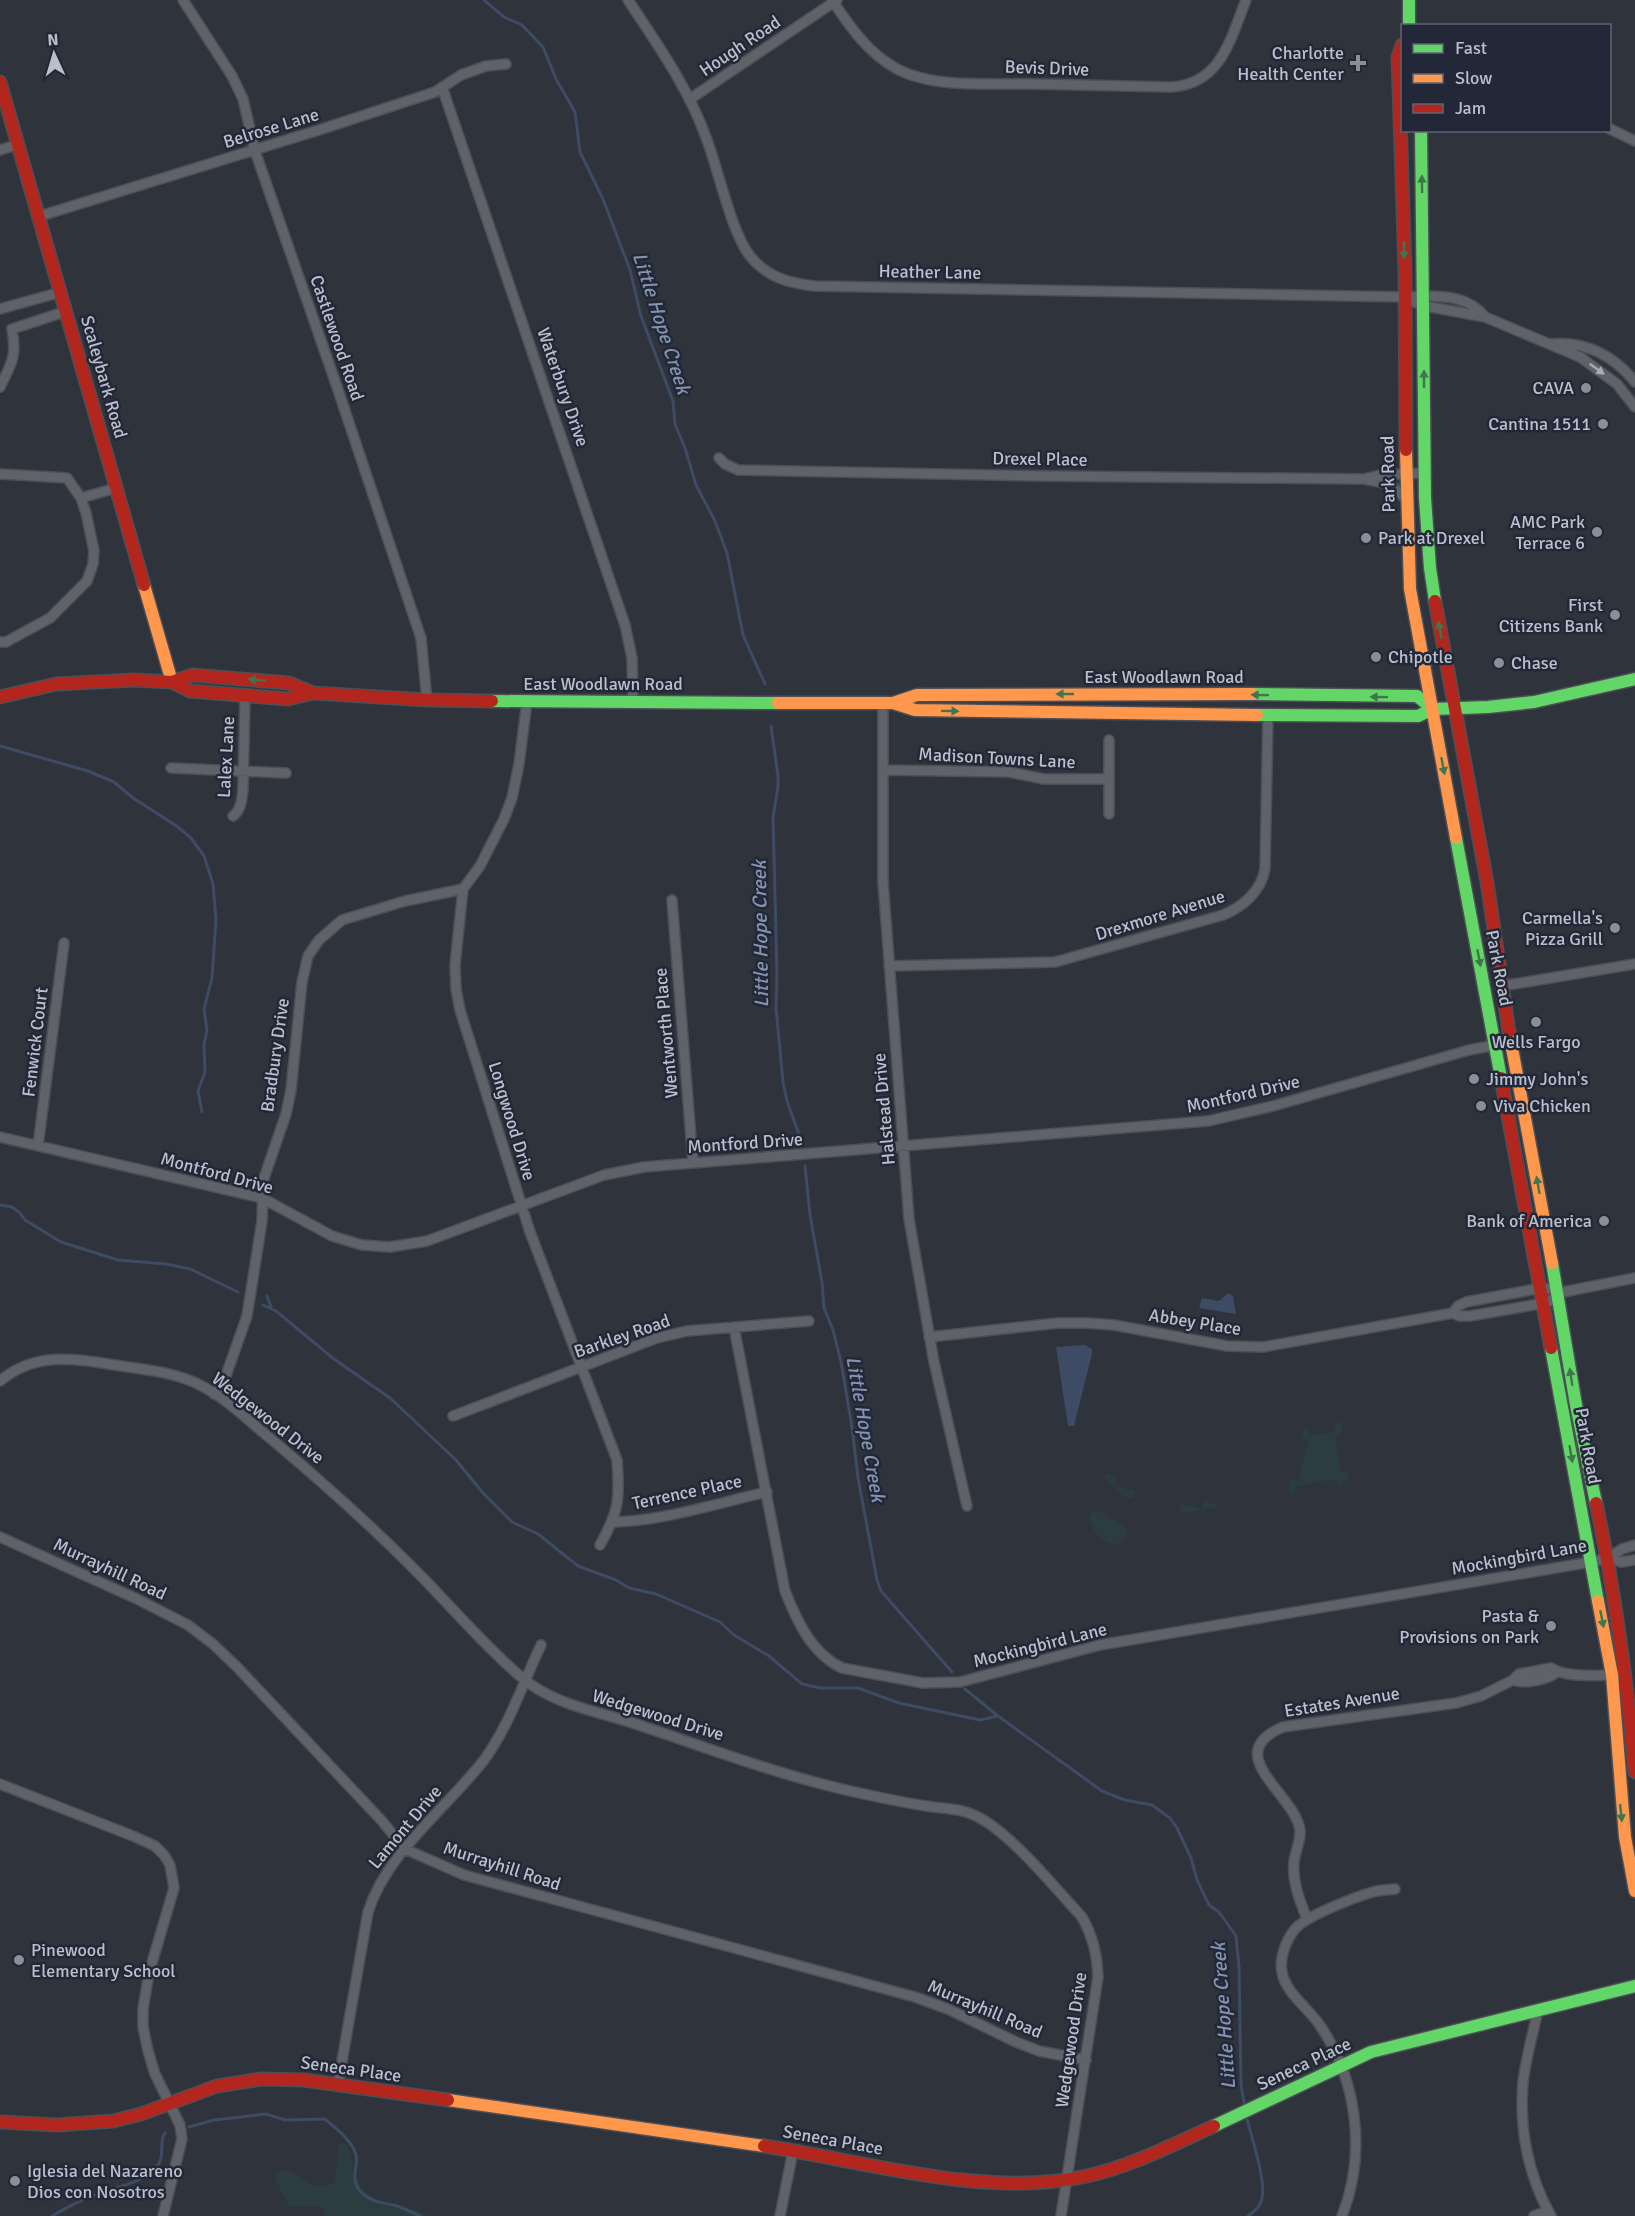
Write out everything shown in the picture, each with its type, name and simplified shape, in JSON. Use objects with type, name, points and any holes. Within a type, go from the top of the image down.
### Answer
[{"type":"main road","points":[[1409,0],[1409,24]]},
{"type":"main road","name":"Park Road","points":[[1401,41],[1398,57],[1405,297],[1406,499],[1410,589],[1612,1675],[1617,1708],[1621,1811],[1624,1839],[1635,1891]]},
{"type":"main road","name":"Scaleybark Road","points":[[0,82],[172,682]]},
{"type":"main road","name":"Park Road","points":[[1421,132],[1425,473],[1430,568],[1576,1405],[1608,1558],[1626,1674],[1635,1772]]},
{"type":"main road","name":"East Woodlawn Road","points":[[0,697],[56,684],[134,680],[172,682],[192,675],[289,683],[313,693]]},
{"type":"main road","name":"East Woodlawn Road","points":[[172,682],[190,691],[288,699],[313,693],[427,700],[888,703],[915,710],[1406,717],[1418,716],[1433,709],[1534,702],[1635,679]]},
{"type":"main road","name":"East Woodlawn Road","points":[[888,703],[917,695],[1417,696],[1433,709]]},
{"type":"main road","name":"Seneca Place","points":[[0,2122],[85,2124],[141,2114],[218,2086],[261,2079],[304,2079],[793,2151],[953,2177],[1003,2182],[1050,2182],[1090,2176],[1129,2165],[1341,2066],[1394,2045],[1635,1986]]},
{"type":"street","name":"Castlewood Road","points":[[183,0],[239,91],[255,151],[405,586],[423,647],[427,700]]},
{"type":"street","name":"Heather Lane","points":[[628,0],[669,61],[690,99],[707,138],[735,225],[747,254],[768,273],[795,284],[1405,297],[1485,316],[1550,344]]},
{"type":"street","name":"Bevis Drive","points":[[834,1],[866,47],[892,66],[919,77],[936,81],[1172,87],[1200,81],[1217,65],[1246,0]]},
{"type":"street","name":"Hough Road","points":[[690,99],[834,1]]},
{"type":"street","name":"Belrose Lane","points":[[40,216],[255,151],[435,92],[461,75],[486,66],[506,64]]},
{"type":"street","name":"Waterbury Drive","points":[[442,87],[625,625],[632,658],[633,702]]},
{"type":"street","points":[[1611,129],[1635,141]]},
{"type":"street","points":[[0,150],[19,144]]},
{"type":"street","points":[[0,309],[61,292]]},
{"type":"street","points":[[0,387],[13,360],[15,348],[12,329],[67,310]]},
{"type":"street","points":[[1550,344],[1564,343],[1592,348],[1610,359],[1635,382]]},
{"type":"street","points":[[1550,344],[1594,366],[1621,389],[1635,407]]},
{"type":"street","name":"Drexel Place","points":[[719,458],[725,464],[738,470],[1043,476],[1364,478],[1425,473]]},
{"type":"street","points":[[0,474],[67,478],[81,498],[94,551],[93,564],[87,581],[50,618],[6,642],[0,642]]},
{"type":"street","name":"Drexel Place","points":[[1364,478],[1390,484],[1406,499]]},
{"type":"street","points":[[81,498],[116,488]]},
{"type":"street","name":"Lalex Lane","points":[[233,816],[242,802],[246,697]]},
{"type":"street","points":[[463,889],[480,866],[512,798],[527,701]]},
{"type":"street","name":"Halstead Drive","points":[[888,703],[883,770],[883,882],[911,1238],[929,1337],[967,1506]]},
{"type":"street","name":"Drexmore Avenue","points":[[889,966],[1055,962],[1200,922],[1234,910],[1245,903],[1256,890],[1265,869],[1268,714]]},
{"type":"street","points":[[1109,740],[1109,814]]},
{"type":"street","points":[[171,768],[286,773]]},
{"type":"street","name":"Madison Towns Lane","points":[[883,770],[1009,772],[1044,779],[1109,779]]},
{"type":"street","name":"Bradbury Drive","points":[[214,1394],[228,1372],[247,1316],[262,1221],[263,1180],[286,1114],[291,1090],[302,982],[305,964],[312,948],[342,920],[356,914],[463,889]]},
{"type":"street","name":"Longwood Drive","points":[[463,889],[455,965],[456,989],[464,1021],[521,1205],[617,1461],[619,1494],[613,1522],[600,1545]]},
{"type":"street","name":"Wentworth Place","points":[[672,900],[693,1163]]},
{"type":"street","name":"Fenwick Court","points":[[38,1146],[64,943]]},
{"type":"street","points":[[1502,986],[1635,964]]},
{"type":"street","name":"Montford Drive","points":[[0,1137],[262,1198],[332,1236],[362,1245],[390,1247],[427,1241],[604,1175],[644,1167],[1208,1121],[1273,1106],[1469,1050],[1512,1042]]},
{"type":"street","points":[[1558,1293],[1551,1289],[1541,1288],[1466,1302],[1453,1312],[1459,1316],[1470,1316],[1544,1303],[1550,1301],[1558,1293],[1635,1278]]},
{"type":"street","name":"Abbey Place","points":[[929,1337],[1058,1323],[1088,1323],[1114,1324],[1227,1347],[1263,1347],[1453,1312]]},
{"type":"street","name":"Barkley Road","points":[[453,1416],[657,1338],[687,1331],[809,1321]]},
{"type":"street","name":"Mockingbird Lane","points":[[734,1327],[785,1591],[794,1615],[805,1634],[821,1655],[842,1668],[923,1683],[949,1683],[975,1679],[1100,1645],[1591,1562],[1608,1558],[1622,1549],[1635,1545]]},
{"type":"street","name":"Wedgewood Drive","points":[[0,1381],[31,1363],[66,1358],[170,1374],[197,1384],[214,1394],[344,1500],[496,1655],[524,1680],[544,1692],[579,1708],[631,1722],[789,1775],[867,1795],[957,1809],[987,1821],[1017,1848],[1082,1917],[1098,1959],[1098,1977],[1061,2216]]},
{"type":"street","name":"Terrence Place","points":[[613,1522],[627,1522],[767,1492]]},
{"type":"street","name":"Murrayhill Road","points":[[0,1537],[137,1599],[197,1632],[237,1667],[382,1821],[405,1849],[464,1875],[915,1997],[957,2013],[1023,2045],[1064,2057],[1086,2060]]},
{"type":"street","name":"Mockingbird Lane","points":[[1608,1558],[1621,1562],[1635,1560]]},
{"type":"street","name":"Lamont Drive","points":[[339,2084],[368,1912],[382,1877],[485,1758],[504,1726],[541,1645]]},
{"type":"street","name":"Estates Avenue","points":[[1307,1919],[1296,1889],[1294,1870],[1300,1829],[1290,1808],[1260,1766],[1257,1758],[1262,1739],[1283,1727],[1456,1703],[1481,1696],[1513,1680],[1520,1682],[1537,1675],[1551,1677],[1557,1672],[1626,1674]]},
{"type":"street","points":[[0,1784],[141,1839],[155,1846],[171,1865],[174,1888],[147,1980],[143,2009],[143,2027],[148,2051],[155,2074],[180,2125],[182,2139],[163,2216]]},
{"type":"street","points":[[1342,2216],[1352,2182],[1356,2142],[1352,2093],[1325,2033],[1287,1985],[1281,1960],[1295,1928],[1307,1919],[1374,1891],[1395,1889]]},
{"type":"street","points":[[1534,2216],[1550,2213],[1535,2181],[1527,2156],[1522,2104],[1523,2080],[1539,2010]]},
{"type":"street","points":[[780,2216],[793,2151]]},
{"type":"shaded area","points":[[1340,1422],[1342,1433],[1335,1436],[1341,1473],[1349,1473],[1347,1480],[1339,1487],[1336,1479],[1295,1486],[1295,1493],[1289,1493],[1290,1480],[1298,1481],[1309,1440],[1302,1438],[1303,1430],[1307,1428],[1310,1436],[1335,1431],[1334,1423]]},
{"type":"shaded area","points":[[1106,1474],[1115,1476],[1115,1486],[1135,1491],[1134,1498],[1130,1499],[1121,1495],[1104,1478]]},
{"type":"shaded area","points":[[1204,1501],[1221,1506],[1184,1513],[1180,1512],[1181,1504],[1202,1509]]},
{"type":"shaded area","points":[[1096,1511],[1126,1528],[1126,1539],[1114,1544],[1098,1536],[1089,1519]]},
{"type":"shaded area","points":[[346,2144],[358,2181],[364,2190],[380,2201],[430,2216],[324,2216],[323,2209],[316,2205],[291,2207],[275,2177],[279,2171],[293,2173],[316,2185],[324,2186],[334,2183],[339,2145]]},
{"type":"water","points":[[1228,1293],[1233,1296],[1236,1314],[1199,1308],[1202,1298],[1219,1301]]},
{"type":"water","points":[[1085,1345],[1092,1349],[1092,1354],[1074,1426],[1068,1426],[1056,1347]]},
{"type":"waterway","name":"Little Hope Creek","points":[[484,0],[504,17],[522,25],[543,47],[556,79],[575,112],[580,152],[603,199],[630,270],[641,316],[673,401],[675,424],[696,485],[715,521],[727,553],[743,635],[765,684]]},
{"type":"waterway","name":"Little Hope Creek","points":[[771,726],[778,776],[773,817],[776,1008],[783,1082],[787,1101],[801,1140]]},
{"type":"waterway","points":[[0,746],[88,771],[114,782],[133,798],[178,827],[191,838],[204,856],[213,884],[216,920],[212,978],[204,1009],[207,1030],[204,1045],[205,1072],[198,1091],[202,1112]]},
{"type":"waterway","name":"Little Hope Creek","points":[[805,1166],[824,1308],[833,1330],[841,1362],[858,1478],[877,1580],[881,1591],[952,1672]]},
{"type":"waterway","points":[[0,1205],[12,1207],[25,1220],[61,1242],[118,1260],[166,1264],[190,1269],[238,1292]]},
{"type":"waterway","points":[[267,1296],[271,1307]]},
{"type":"waterway","points":[[263,1305],[276,1311],[334,1359],[390,1398],[456,1460],[483,1493],[512,1522],[538,1534],[578,1566],[616,1580],[629,1588],[656,1594],[720,1622],[734,1635],[769,1656],[802,1684],[820,1688],[858,1688],[899,1703],[980,1720],[998,1716]]},
{"type":"waterway","name":"Little Hope Creek","points":[[965,1689],[998,1716],[1102,1791],[1125,1800],[1152,1805],[1170,1818],[1177,1828],[1209,1905],[1219,1912],[1236,1936],[1239,1967],[1241,2085],[1245,2108]]},
{"type":"waterway","points":[[189,2127],[214,2120],[266,2114],[285,2120],[325,2119],[343,2135],[354,2150],[356,2155],[355,2181],[361,2192],[374,2200],[394,2205],[420,2216]]},
{"type":"waterway","name":"Little Hope Creek","points":[[1246,2115],[1263,2190],[1260,2204],[1248,2216]]},
{"type":"waterway","points":[[52,2216],[84,2199],[143,2178],[150,2173],[161,2159],[165,2133]]},
{"type":"traffic: fast","points":[[1409,0],[1409,24]]},
{"type":"traffic: fast","points":[[1421,132],[1425,498],[1435,601]]},
{"type":"traffic: fast","points":[[1257,715],[1418,716],[1433,709],[1488,707],[1534,702],[1635,679]]},
{"type":"traffic: fast","points":[[1252,694],[1417,696],[1433,709]]},
{"type":"traffic: fast","points":[[492,701],[778,703]]},
{"type":"traffic: fast","points":[[1456,838],[1501,1078]]},
{"type":"traffic: fast","points":[[1552,1263],[1576,1405],[1596,1503]]},
{"type":"traffic: fast","points":[[1551,1348],[1598,1601]]},
{"type":"traffic: fast","points":[[1214,2126],[1371,2052],[1635,1986]]},
{"type":"traffic: slow","points":[[1406,450],[1410,589],[1456,838]]},
{"type":"traffic: slow","points":[[144,585],[172,682]]},
{"type":"traffic: slow","points":[[778,703],[893,703],[917,695],[1252,694]]},
{"type":"traffic: slow","points":[[893,703],[915,710],[1257,715]]},
{"type":"traffic: slow","points":[[1509,1032],[1552,1263]]},
{"type":"traffic: slow","points":[[1598,1601],[1612,1675],[1625,1837],[1635,1891]]},
{"type":"traffic: slow","points":[[448,2100],[764,2146]]},
{"type":"traffic: jam","points":[[1401,48],[1398,57],[1405,271],[1406,450]]},
{"type":"traffic: jam","points":[[0,82],[144,585]]},
{"type":"traffic: jam","points":[[1435,601],[1487,882],[1509,1032]]},
{"type":"traffic: jam","points":[[172,682],[192,675],[289,683],[313,693]]},
{"type":"traffic: jam","points":[[0,697],[56,684],[134,680],[172,682],[190,691],[288,699],[313,693],[427,700],[492,701]]},
{"type":"traffic: jam","points":[[1501,1078],[1551,1348]]},
{"type":"traffic: jam","points":[[1596,1503],[1620,1637],[1635,1772]]},
{"type":"traffic: jam","points":[[0,2122],[57,2125],[113,2121],[141,2114],[217,2086],[261,2079],[304,2080],[448,2100]]},
{"type":"traffic: jam","points":[[764,2146],[967,2181],[1048,2182],[1087,2176],[1120,2167],[1214,2126]]},
{"type":"place","name":"Charlotte Health Center","points":[[1358,63]]},
{"type":"place","name":"CAVA","points":[[1586,388]]},
{"type":"place","name":"Cantina 1511","points":[[1603,424]]},
{"type":"place","name":"AMC Park Terrace 6","points":[[1597,532]]},
{"type":"place","name":"Park at Drexel","points":[[1366,538]]},
{"type":"place","name":"First Citizens Bank","points":[[1615,615]]},
{"type":"place","name":"Chipotle","points":[[1376,657]]},
{"type":"place","name":"Chase","points":[[1499,663]]},
{"type":"place","name":"Carmella's Pizza Grill","points":[[1615,928]]},
{"type":"place","name":"Wells Fargo","points":[[1536,1022]]},
{"type":"place","name":"Jimmy John's","points":[[1474,1079]]},
{"type":"place","name":"Viva Chicken","points":[[1481,1106]]},
{"type":"place","name":"Bank of America","points":[[1604,1221]]},
{"type":"place","name":"Pasta & Provisions on Park","points":[[1551,1626]]},
{"type":"place","name":"Pinewood Elementary School","points":[[19,1960]]},
{"type":"place","name":"Iglesia del Nazareno Dios con Nosotros","points":[[15,2181]]}]
